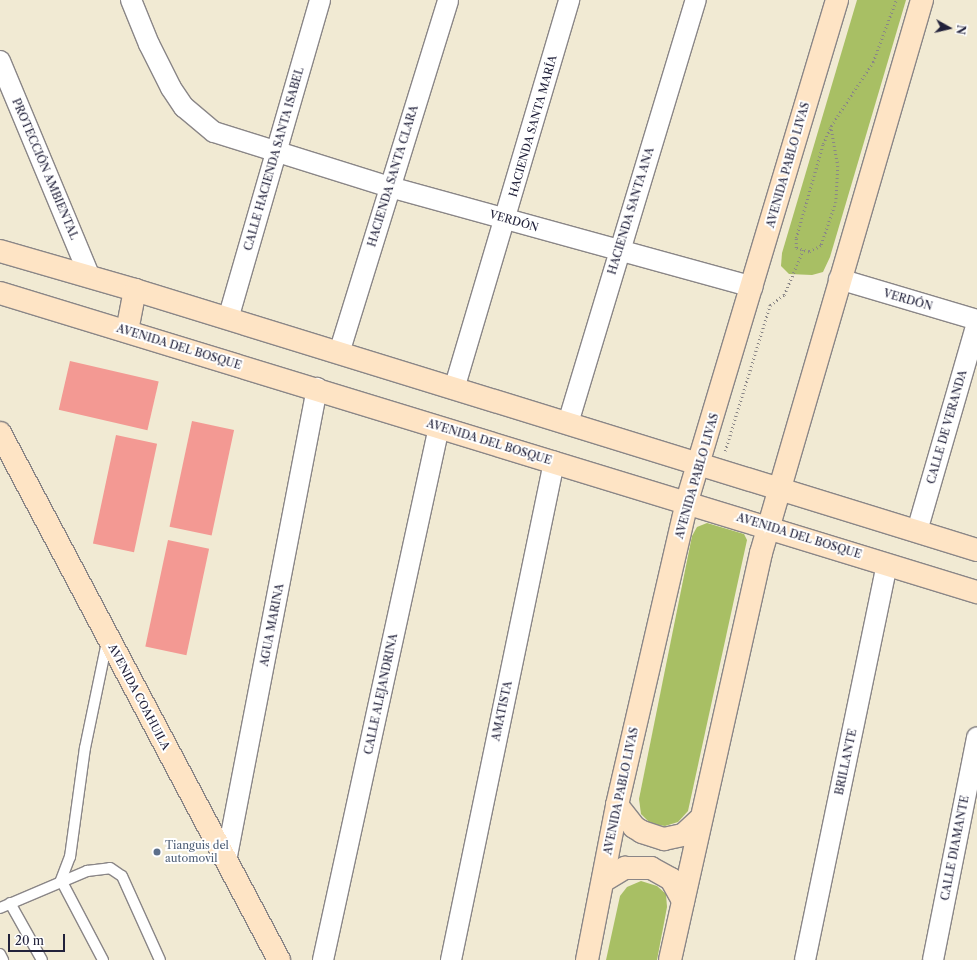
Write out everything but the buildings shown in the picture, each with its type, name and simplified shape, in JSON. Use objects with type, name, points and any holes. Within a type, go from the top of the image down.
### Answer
[{"type":"street","name":"VERDÓN","points":[[131,0],[149,44],[171,88],[184,107],[214,132],[233,140],[276,150],[390,187],[752,287]]},
{"type":"street","name":"CALLE HACIENDA SANTA ISABEL","points":[[228,319],[320,0]]},
{"type":"street","name":"HACIENDA SANTA CLARA","points":[[340,353],[448,0]]},
{"type":"street","name":"HACIENDA SANTA MARÍA","points":[[454,389],[506,218],[569,0]]},
{"type":"street","name":"HACIENDA SANTA ANA","points":[[568,423],[696,0]]},
{"type":"street","name":"AVENIDA PABLO LIVAS","points":[[587,960],[617,804],[687,501],[837,0]]},
{"type":"street","points":[[670,960],[701,818],[779,487],[922,0]]},
{"type":"street","name":"PROTECCIÓN AMBIENTAL","points":[[0,61],[90,277]]},
{"type":"street","points":[[0,251],[135,290],[568,423],[702,454],[779,487],[977,550]]},
{"type":"street","name":"VERDÓN","points":[[839,279],[977,321]]},
{"type":"street","points":[[127,331],[135,290]]},
{"type":"street","name":"AVENIDA DEL BOSQUE","points":[[0,293],[317,388],[554,462],[687,501],[977,592]]},
{"type":"street","name":"CALLE DE VERANDA","points":[[917,531],[977,321]]},
{"type":"street","name":"AGUA MARINA","points":[[226,861],[317,388]]},
{"type":"street","name":"CALLE ALEJANDRINA","points":[[323,960],[439,427]]},
{"type":"street","name":"AVENIDA COAHUILA","points":[[0,433],[279,960]]},
{"type":"street","name":"AMATISTA","points":[[451,960],[554,462]]},
{"type":"street","name":"BRILLANTE","points":[[805,960],[887,564]]},
{"type":"street","name":"CALLE DIAMANTE","points":[[933,960],[977,737]]},
{"type":"street","points":[[617,804],[634,827],[642,832],[664,838],[683,835],[701,818]]},
{"type":"street","points":[[603,880],[625,868],[651,868],[671,879],[683,900]]},
{"type":"lane","points":[[103,960],[61,880],[70,857],[84,748],[108,638]]},
{"type":"lane","points":[[0,908],[61,880],[96,868],[110,868],[117,871],[127,886],[160,960]]},
{"type":"lane","points":[[10,903],[42,960]]},
{"type":"lane","points":[[0,954],[3,960]]},
{"type":"path","points":[[831,126],[838,166],[836,202],[820,246],[809,252],[796,248],[796,238],[823,144],[831,126],[873,62],[896,0]]},
{"type":"path","points":[[702,454],[726,452],[770,305],[784,295],[803,250]]},
{"type":"green space","points":[[857,0],[906,0],[830,257],[823,272],[812,275],[789,274],[781,266],[782,253]]},
{"type":"green space","points":[[707,523],[744,534],[747,540],[688,811],[678,822],[665,826],[651,824],[641,814],[639,799],[692,536],[697,527]]},
{"type":"green space","points":[[641,881],[657,886],[666,894],[667,907],[657,960],[606,960],[620,896],[627,887]]},
{"type":"place","name":"Tianguis del automovil","points":[[157,852]]}]
